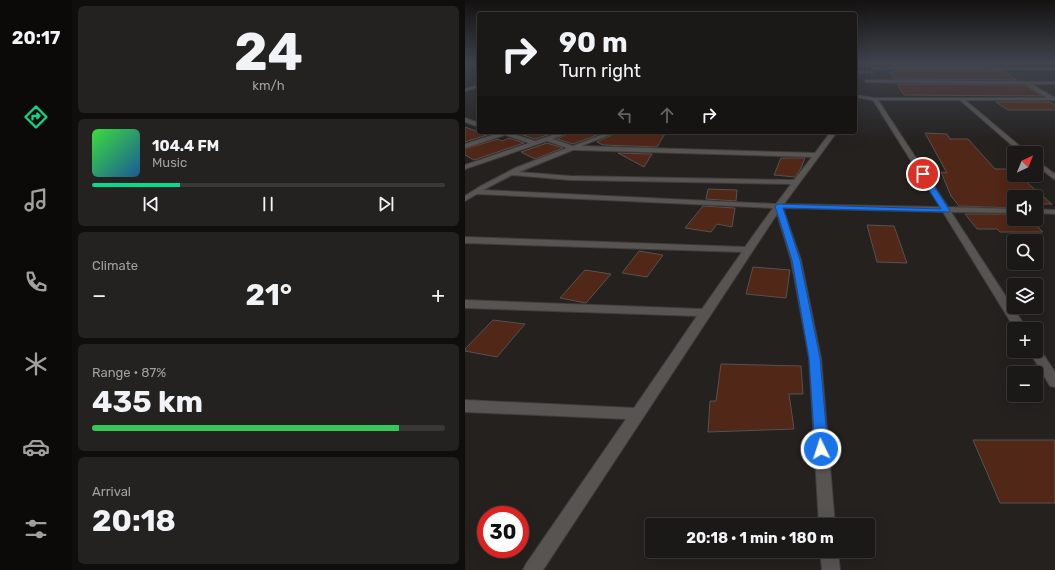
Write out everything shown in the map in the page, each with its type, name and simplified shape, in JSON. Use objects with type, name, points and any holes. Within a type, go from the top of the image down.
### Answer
[{"type":"street","points":[[1037,90],[1054,99]]},
{"type":"street","points":[[857,96],[860,91]]},
{"type":"street","points":[[857,98],[962,100],[1054,99]]},
{"type":"street","points":[[875,99],[1017,322]]},
{"type":"street","points":[[962,100],[1017,146]]},
{"type":"street","points":[[465,120],[477,124]]},
{"type":"street","points":[[465,146],[498,134]]},
{"type":"street","points":[[510,134],[535,143]]},
{"type":"street","points":[[465,167],[562,134]]},
{"type":"street","points":[[465,199],[511,173],[609,134]]},
{"type":"street","points":[[532,570],[778,206],[832,134]]},
{"type":"street","points":[[548,139],[574,148],[817,155]]},
{"type":"street","points":[[1043,168],[1055,178]]},
{"type":"street","points":[[511,173],[570,178],[796,182]]},
{"type":"street","points":[[475,192],[778,206],[946,211],[1007,211]]},
{"type":"street","points":[[778,206],[796,260],[815,358],[826,518]]},
{"type":"street","points":[[1043,212],[1055,212]]},
{"type":"street","points":[[465,240],[748,250]]},
{"type":"street","points":[[465,304],[705,313]]},
{"type":"street","points":[[1040,358],[1055,382]]},
{"type":"street","points":[[465,406],[638,414]]},
{"type":"street","points":[[830,558],[831,570]]},
{"type":"building","points":[[901,90],[1032,90],[1042,96],[904,95]]},
{"type":"building","points":[[996,102],[1050,102],[1055,105],[1055,110],[1008,110]]},
{"type":"building","points":[[465,127],[477,131],[477,134],[487,135],[465,142]]},
{"type":"building","points":[[925,133],[947,134],[950,139],[968,139],[995,169],[1007,169],[1007,182],[1026,182],[1036,190],[1007,190],[1007,208],[959,206],[951,196],[941,172],[947,173]]},
{"type":"building","points":[[520,134],[551,134],[535,139]]},
{"type":"building","points":[[567,134],[600,134],[573,144],[557,139]]},
{"type":"building","points":[[614,134],[665,134],[657,147],[603,145],[597,142]]},
{"type":"building","points":[[509,138],[524,143],[474,160],[465,155],[465,149],[498,139],[502,141]]},
{"type":"building","points":[[547,143],[563,148],[535,159],[521,152]]},
{"type":"building","points":[[618,153],[652,154],[644,167]]},
{"type":"building","points":[[781,158],[805,158],[795,177],[774,175]]},
{"type":"building","points":[[708,189],[737,190],[736,201],[706,199]]},
{"type":"building","points":[[1043,196],[1052,204],[1043,204]]},
{"type":"building","points":[[703,206],[735,208],[732,227],[717,224],[711,232],[685,228]]},
{"type":"building","points":[[965,214],[1007,214],[1007,226],[1037,226],[1043,232],[1000,232],[997,229],[977,229]]},
{"type":"building","points":[[867,225],[894,226],[907,263],[877,262]]},
{"type":"building","points":[[639,251],[663,255],[647,277],[622,273]]},
{"type":"building","points":[[753,267],[790,270],[786,298],[746,294]]},
{"type":"building","points":[[585,270],[611,274],[586,303],[560,298]]},
{"type":"building","points":[[493,320],[525,324],[497,357],[465,351],[465,349]]},
{"type":"building","points":[[721,364],[801,366],[803,394],[789,394],[794,429],[708,432],[710,401],[716,401]]},
{"type":"building","points":[[973,440],[1055,440],[1055,503],[1000,503]]},
{"type":"route","points":[[821,449],[815,358],[796,260],[778,206],[946,211],[923,174]]}]
